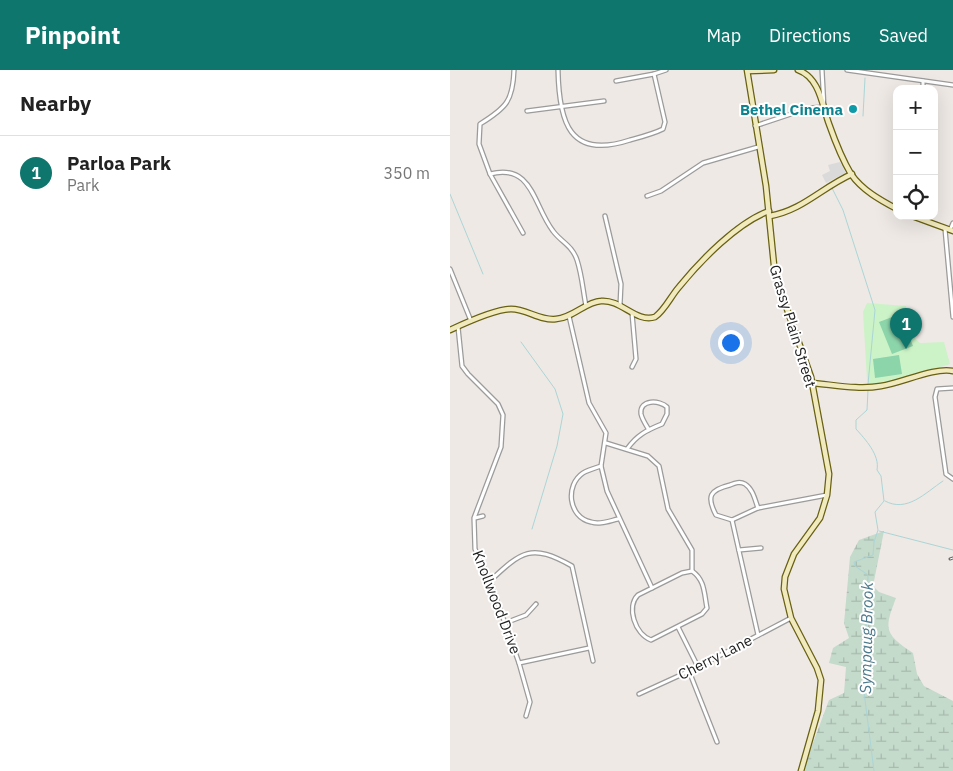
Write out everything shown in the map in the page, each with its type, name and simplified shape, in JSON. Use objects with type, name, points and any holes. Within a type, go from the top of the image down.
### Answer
[{"type":"main road","points":[[748,70],[774,70]]},
{"type":"main road","name":"Grassy Plain Street","points":[[748,70],[758,146],[770,214],[775,276],[812,383],[827,459],[827,495],[820,518],[788,565],[784,589],[790,618],[817,668],[821,684],[818,711],[801,771]]},
{"type":"main road","points":[[798,70],[812,79],[836,142],[852,174],[865,189],[893,206]]},
{"type":"main road","points":[[450,330],[512,309],[547,319],[569,316],[586,306],[602,300],[620,305],[632,312],[650,318],[659,314],[694,270],[746,222],[798,208],[831,184],[852,174]]},
{"type":"main road","points":[[923,220],[949,230]]},
{"type":"main road","points":[[812,383],[880,386],[934,373],[953,371]]},
{"type":"street","points":[[514,70],[513,90],[508,101],[501,110],[480,124],[479,144],[490,174],[523,233]]},
{"type":"street","points":[[558,70],[562,107],[571,132],[577,140],[586,144],[611,147],[659,131],[665,126],[654,74]]},
{"type":"street","points":[[616,81],[666,70]]},
{"type":"street","points":[[755,126],[809,108],[824,107],[822,70]]},
{"type":"street","points":[[847,70],[953,85]]},
{"type":"street","points":[[527,111],[604,101]]},
{"type":"street","points":[[647,196],[660,191],[703,163],[758,146]]},
{"type":"street","points":[[490,174],[504,170],[515,173],[526,181],[553,231],[565,241],[577,260],[586,306]]},
{"type":"street","points":[[605,216],[620,284],[620,305]]},
{"type":"street","points":[[953,223],[949,230],[953,317]]},
{"type":"street","points":[[450,269],[471,322]]},
{"type":"street","points":[[632,312],[636,359],[632,367]]},
{"type":"street","points":[[569,316],[589,403],[606,433],[601,466],[607,491],[618,519],[652,588]]},
{"type":"street","name":"Knollwood Drive","points":[[458,327],[462,366],[498,404],[503,415],[501,447],[474,518],[475,549],[490,582],[519,663],[530,702],[526,716]]},
{"type":"street","points":[[952,476],[946,474],[935,397],[937,389],[953,388]]},
{"type":"street","points":[[628,448],[634,440],[648,430],[662,424],[665,420],[667,407],[663,403],[657,401],[648,403],[642,410],[641,414],[648,430]]},
{"type":"street","points":[[606,443],[628,448],[648,456],[659,466],[668,509],[692,550],[692,572]]},
{"type":"street","points":[[601,466],[582,474],[574,484],[571,493],[571,503],[578,515],[589,522],[599,523],[618,519]]},
{"type":"street","points":[[758,508],[753,493],[746,485],[740,482],[717,488],[710,500],[716,514],[732,520],[758,508],[827,495]]},
{"type":"street","points":[[474,518],[483,516]]},
{"type":"street","points":[[732,520],[758,635]]},
{"type":"street","points":[[739,550],[761,548]]},
{"type":"street","points":[[490,582],[512,560],[527,553],[544,553],[572,566],[593,662]]},
{"type":"street","points":[[692,572],[699,576],[702,583],[707,608],[702,614],[651,640],[644,637],[637,628],[631,606],[633,600],[682,573],[692,572]]},
{"type":"street","points":[[505,623],[526,615],[536,604]]},
{"type":"street","name":"Cherry Lane","points":[[639,694],[698,667],[790,618]]},
{"type":"street","points":[[678,627],[698,667]]},
{"type":"street","points":[[519,663],[589,648]]},
{"type":"street","points":[[689,671],[717,742]]},
{"type":"green space","points":[[867,303],[906,306],[910,334],[920,343],[944,342],[950,364],[892,382],[870,385],[867,380],[863,312]]},
{"type":"green space","points":[[900,314],[913,346],[892,354],[879,322]]},
{"type":"green space","points":[[899,355],[902,374],[875,378],[873,359]]},
{"type":"green space","points":[[884,531],[873,586],[879,592],[896,598],[888,624],[889,630],[896,641],[913,653],[917,674],[924,686],[953,701],[953,771],[805,771],[807,759],[829,700],[844,693],[846,667],[829,663],[833,648],[849,638],[844,623],[850,557],[859,540]]},
{"type":"shaded area","points":[[840,162],[846,173],[826,183],[822,175],[830,171],[828,165]]},
{"type":"waterway","name":"Sympaug Brook","points":[[863,116],[865,78]]},
{"type":"waterway","name":"Sympaug Brook","points":[[832,188],[843,210],[875,310],[868,384]]},
{"type":"waterway","points":[[450,194],[483,274]]},
{"type":"waterway","points":[[521,342],[555,389],[563,414],[557,446],[532,529]]},
{"type":"waterway","name":"Sympaug Brook","points":[[868,390],[867,410],[856,420],[856,429],[874,453],[877,470],[881,476],[884,501],[875,512],[878,530],[874,542],[873,555],[854,562],[855,566],[868,575],[864,692],[874,771]]},
{"type":"waterway","points":[[885,501],[901,505],[908,503],[923,496],[943,481]]},
{"type":"waterway","points":[[879,531],[953,550]]},
{"type":"place","name":"Bethel Cinema","points":[[853,109]]},
{"type":"place","name":"Parloa Park","points":[[906,349]]}]
